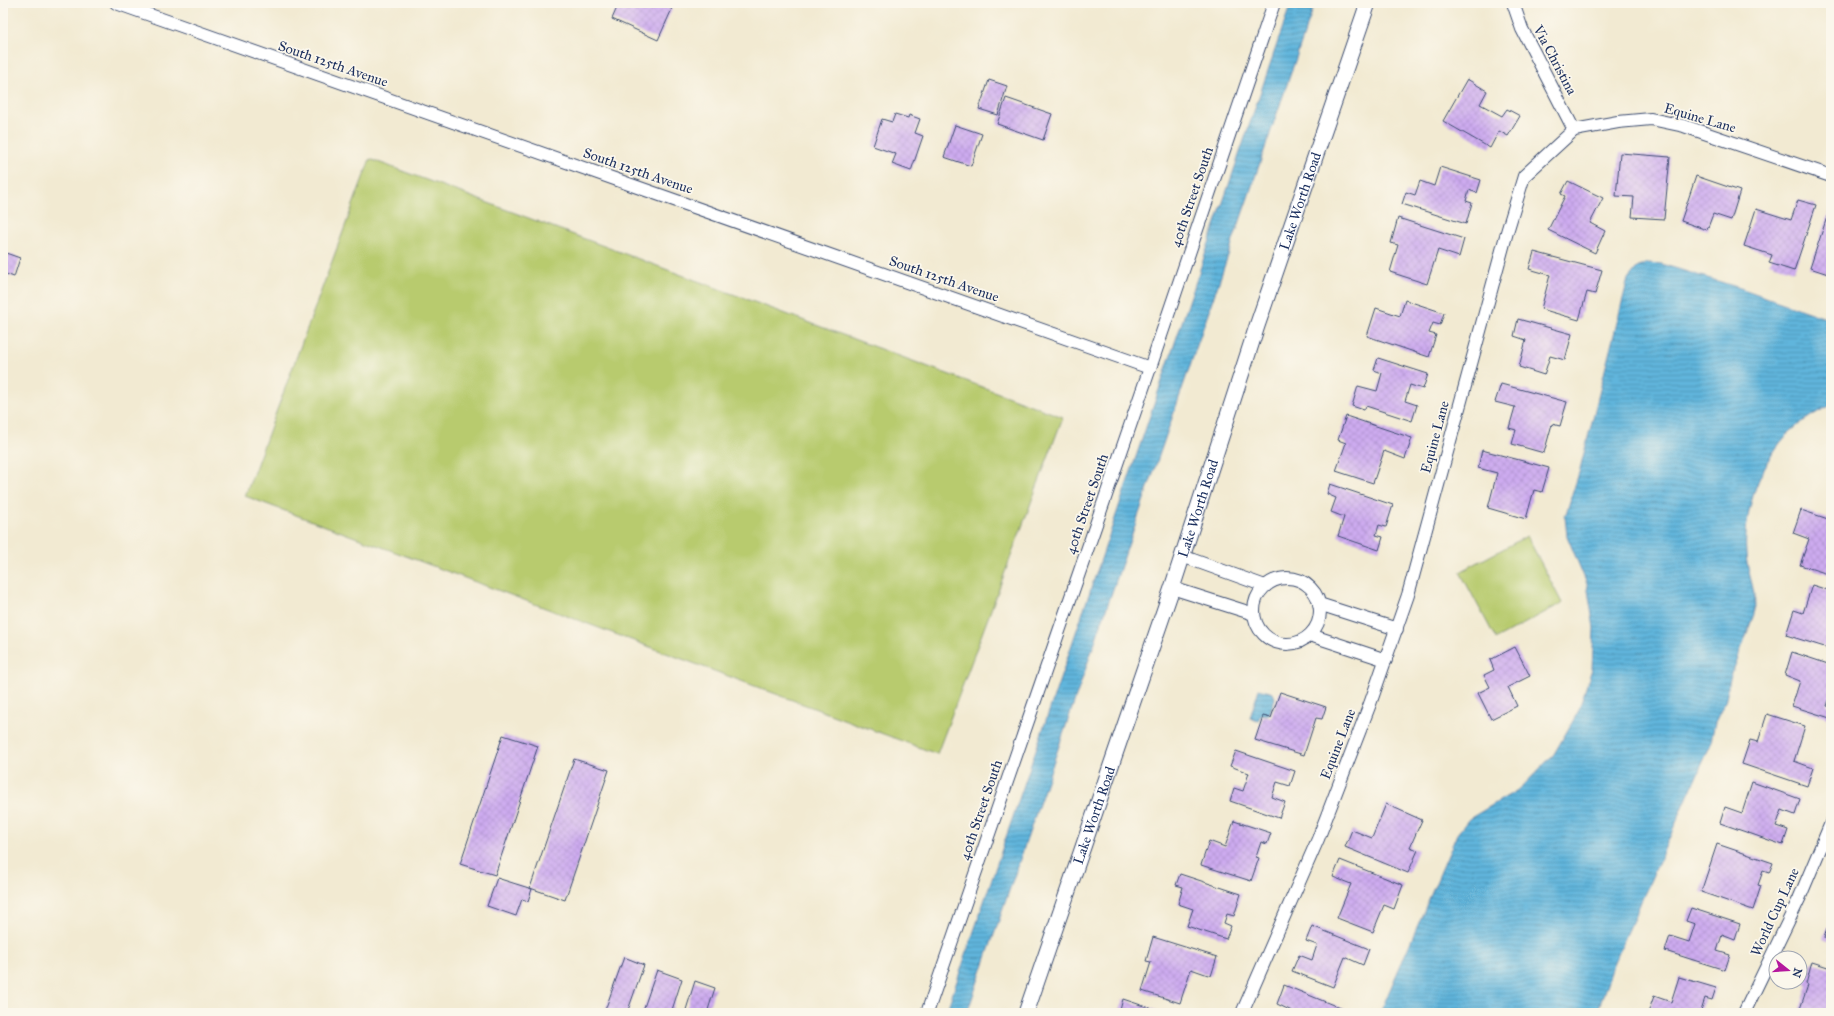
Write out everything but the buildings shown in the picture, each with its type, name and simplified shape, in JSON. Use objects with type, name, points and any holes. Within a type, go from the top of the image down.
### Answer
[{"type":"street","name":"South 125th Avenue","points":[[116,3],[1150,368]]},
{"type":"street","name":"40th Street South","points":[[927,1013],[1150,368],[1274,3]]},
{"type":"street","name":"Lake Worth Road","points":[[1026,1013],[1172,588],[1260,318],[1368,3]]},
{"type":"street","name":"Via Christina","points":[[1513,3],[1522,29],[1574,130]]},
{"type":"street","name":"Equine Lane","points":[[1242,1013],[1318,839],[1370,704],[1397,628],[1408,595],[1500,255],[1524,176],[1574,130],[1618,122],[1651,119],[1684,126],[1831,176]]},
{"type":"street","points":[[1182,556],[1265,586]]},
{"type":"street","points":[[1286,578],[1297,580],[1307,585],[1315,593],[1319,604],[1318,621],[1310,635],[1301,641],[1291,644],[1276,642],[1262,634],[1254,614],[1254,604],[1258,594],[1265,586],[1274,580],[1286,578]]},
{"type":"street","points":[[1172,588],[1254,614]]},
{"type":"street","points":[[1319,604],[1397,628]]},
{"type":"street","points":[[1310,635],[1386,660]]},
{"type":"street","name":"World Cup Lane","points":[[1744,1013],[1799,899],[1831,822]]},
{"type":"green space","points":[[370,159],[1063,417],[937,754],[245,496]]},
{"type":"green space","points":[[1527,536],[1562,603],[1496,639],[1460,572]]},
{"type":"water","points":[[1291,3],[1315,3],[967,1013],[946,1013]]},
{"type":"water","points":[[1647,263],[1661,264],[1737,287],[1831,320],[1831,405],[1804,421],[1785,437],[1772,455],[1758,481],[1753,495],[1747,524],[1746,554],[1755,598],[1754,614],[1730,679],[1725,702],[1715,722],[1710,746],[1613,965],[1597,1013],[1380,1013],[1457,834],[1469,819],[1521,788],[1554,754],[1578,712],[1592,669],[1594,628],[1587,584],[1567,536],[1565,517],[1579,473],[1628,279],[1637,268]]},
{"type":"water","points":[[1259,689],[1273,693],[1275,698],[1269,715],[1261,714],[1258,721],[1250,718]]}]
